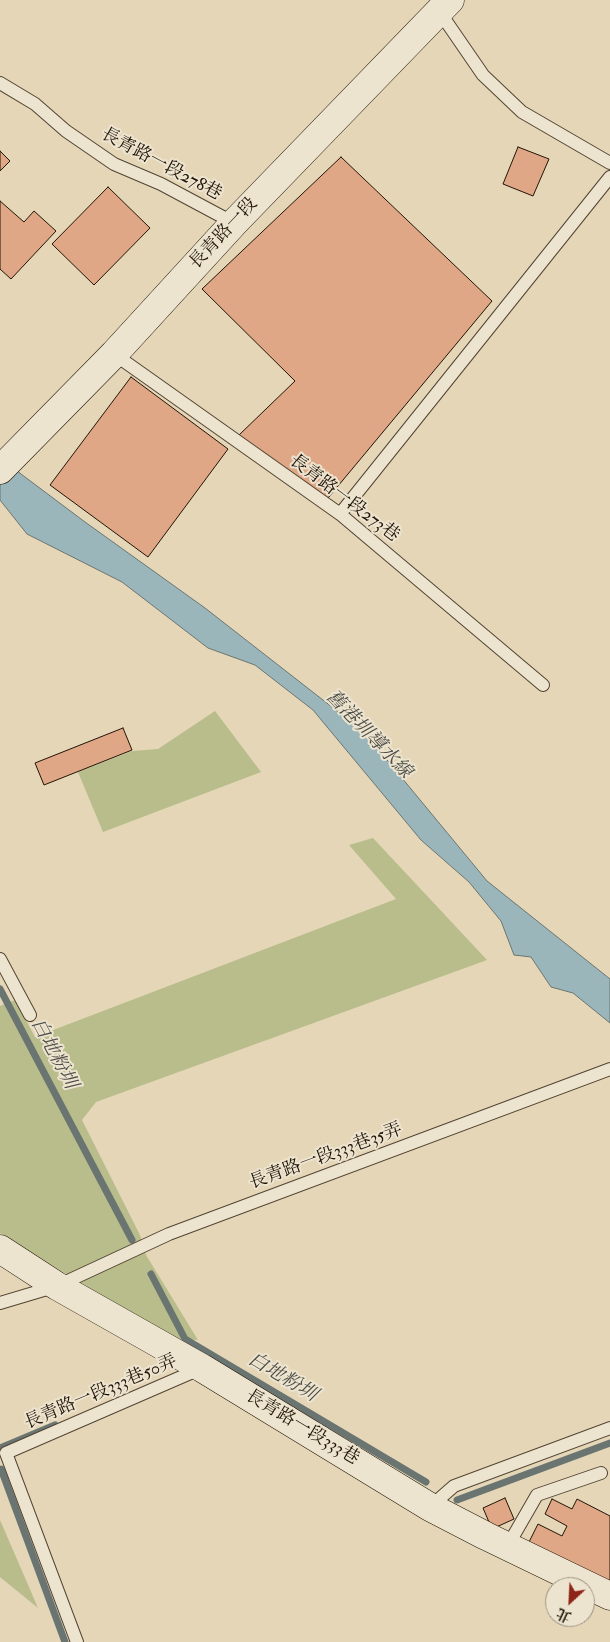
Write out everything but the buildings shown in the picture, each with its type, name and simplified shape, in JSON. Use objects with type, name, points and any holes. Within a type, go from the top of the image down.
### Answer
[{"type":"street","name":"長青路一段","points":[[0,470],[114,354],[234,223],[444,6]]},
{"type":"street","name":"長青路一段333巷","points":[[0,1249],[57,1286],[202,1368],[430,1507],[507,1547],[610,1596]]},
{"type":"lane","points":[[444,6],[483,76],[522,112],[610,163]]},
{"type":"lane","name":"長青路一段278巷","points":[[0,83],[35,104],[66,131],[114,164],[161,184],[234,223]]},
{"type":"lane","points":[[340,514],[610,177]]},
{"type":"lane","name":"長青路一段273巷","points":[[114,354],[340,514],[543,685]]},
{"type":"lane","points":[[0,959],[30,1015]]},
{"type":"lane","name":"長青路一段333巷35弄","points":[[0,1303],[57,1286],[169,1234],[610,1069]]},
{"type":"lane","name":"長青路一段333巷50弄","points":[[77,1642],[3,1454],[202,1368]]},
{"type":"lane","points":[[430,1507],[454,1486],[610,1428]]},
{"type":"lane","points":[[507,1547],[537,1495],[601,1473]]},
{"type":"green space","points":[[215,711],[261,772],[103,832],[78,772],[132,751],[158,749]]},
{"type":"green space","points":[[373,838],[487,960],[96,1102],[82,1120],[140,1235],[146,1255],[198,1340],[172,1339],[0,1233],[0,1006],[15,1000],[35,1037],[396,899],[349,845]]},
{"type":"green space","points":[[0,1520],[38,1608],[0,1577]]},
{"type":"water","points":[[0,456],[85,522],[205,608],[364,732],[487,881],[610,979],[610,1023],[573,993],[551,987],[531,957],[514,955],[501,921],[469,882],[421,840],[313,710],[255,665],[208,648],[122,582],[27,534],[0,500]]},
{"type":"waterway","name":"白地粉圳","points":[[0,989],[132,1240]]},
{"type":"waterway","name":"白地粉圳","points":[[151,1274],[185,1339],[426,1482]]},
{"type":"waterway","name":"白地粉圳","points":[[0,1448],[55,1425]]},
{"type":"waterway","name":"白地粉圳","points":[[457,1500],[610,1443]]},
{"type":"waterway","name":"白地粉圳","points":[[1,1469],[65,1642]]},
{"type":"water label","name":"舊港圳導水線","points":[[368,735]]}]
